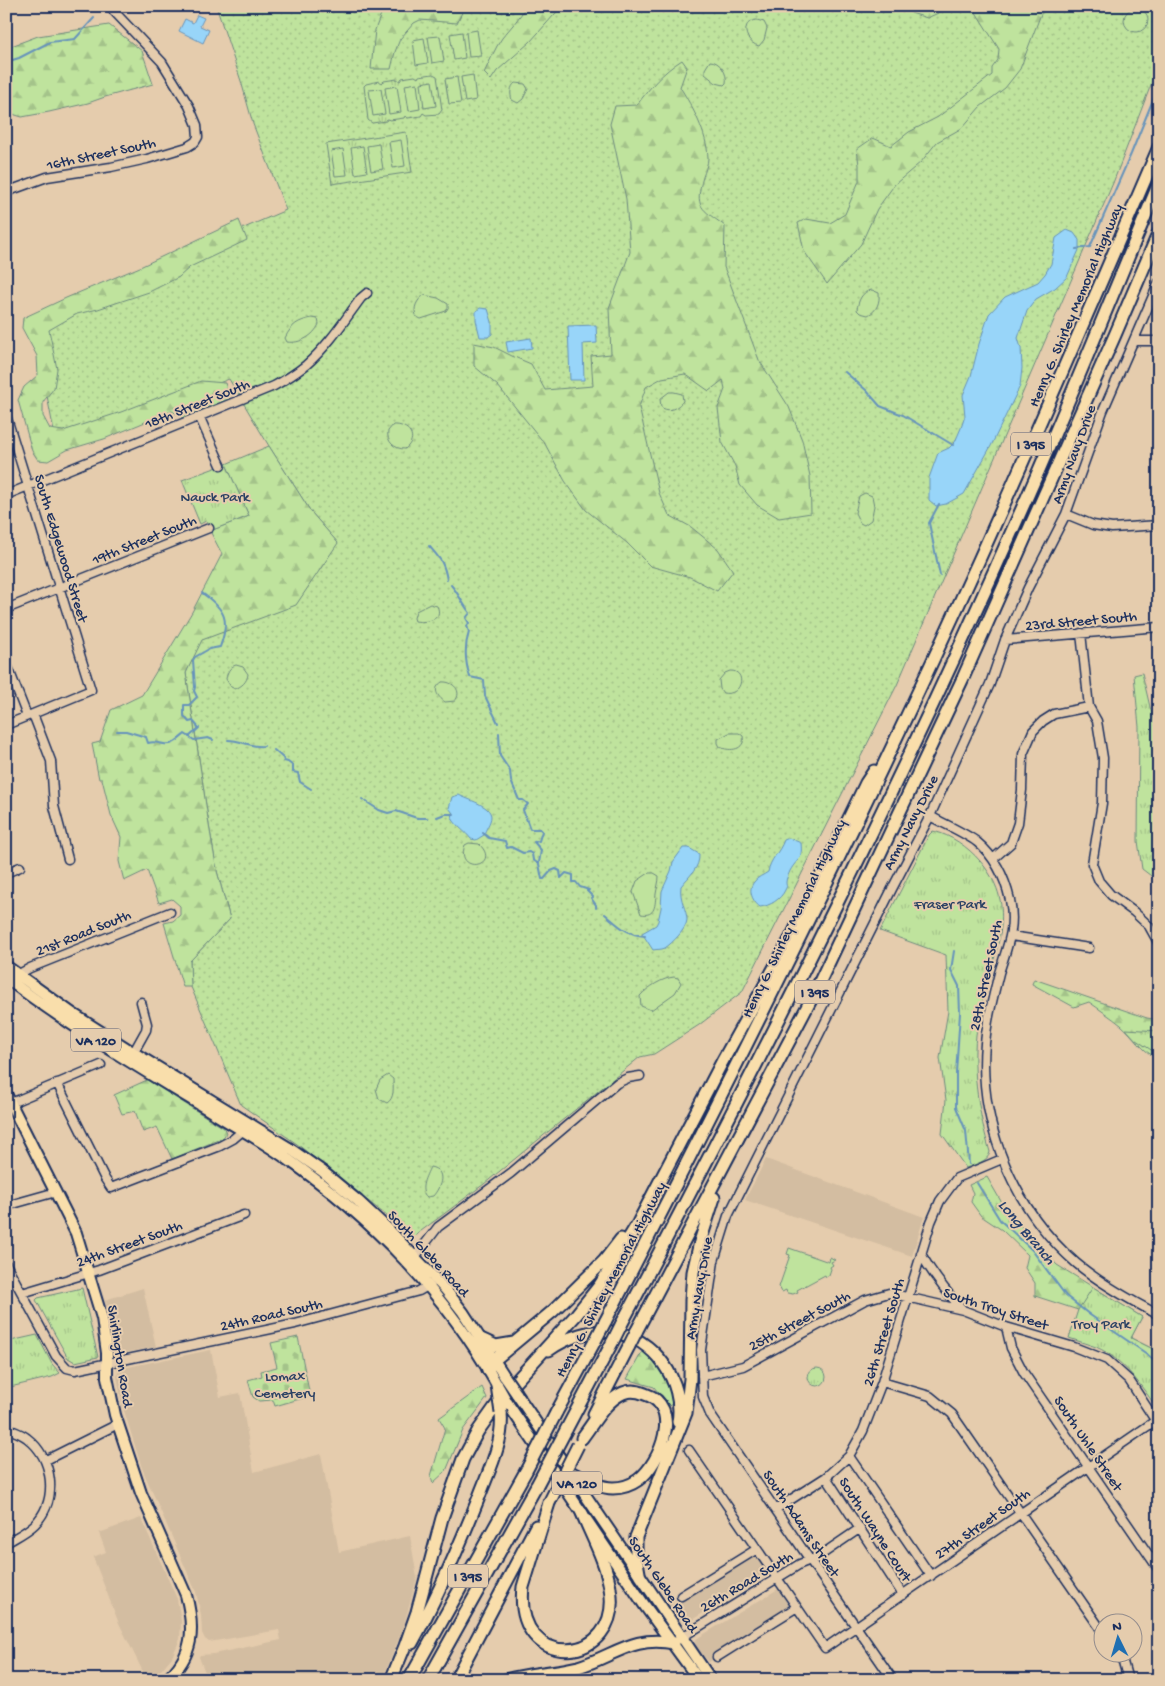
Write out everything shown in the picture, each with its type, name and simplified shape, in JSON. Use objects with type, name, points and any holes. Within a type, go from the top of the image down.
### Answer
[{"type":"highway","name":"Henry G. Shirley Memorial Highway","points":[[409,1680],[526,1471],[595,1341],[769,1001],[896,738],[1029,449],[1159,147]]},
{"type":"highway","points":[[428,1680],[537,1485],[722,1134],[887,799],[1038,470],[1159,183]]},
{"type":"highway","name":"I 395","points":[[455,1680],[814,994],[963,678],[1159,232]]},
{"type":"highway","points":[[391,1680],[417,1612],[442,1518],[463,1459],[478,1431],[505,1393],[576,1315],[600,1285],[638,1223],[722,1062],[792,936],[866,782],[896,738]]},
{"type":"highway","points":[[638,1573],[636,1537],[686,1413],[690,1390],[693,1272],[708,1214],[732,1151]]},
{"type":"highway","points":[[490,1365],[553,1311],[610,1254],[661,1180]]},
{"type":"highway","points":[[530,1365],[566,1340],[596,1331],[614,1332],[631,1337],[645,1345],[658,1357],[669,1372],[675,1388],[679,1417],[675,1444]]},
{"type":"highway","points":[[481,1340],[496,1346],[515,1343]]},
{"type":"highway","points":[[391,1680],[426,1617],[470,1520],[493,1461],[500,1436],[504,1409],[501,1381]]},
{"type":"highway","points":[[570,1472],[593,1483],[610,1488],[636,1481],[647,1471],[661,1446],[666,1431],[664,1410],[656,1400],[647,1394],[634,1391],[624,1392],[607,1405],[580,1442]]},
{"type":"highway","points":[[549,1503],[523,1587],[522,1602],[523,1616],[532,1633],[546,1645],[558,1649],[570,1650],[583,1647],[594,1641],[602,1633],[609,1619],[610,1588],[605,1569],[582,1513]]},
{"type":"highway","points":[[506,1680],[579,1666],[638,1642],[677,1640]]},
{"type":"main road","name":"South Glebe Road","points":[[6,966],[11,978],[73,1014],[131,1057],[247,1128],[322,1171],[358,1201],[412,1261],[428,1286],[501,1381],[516,1392],[638,1573],[699,1680]]},
{"type":"main road","name":"Shirlington Road","points":[[9,1099],[76,1233],[102,1318],[107,1353],[108,1385],[118,1424],[141,1493],[180,1579],[190,1610],[192,1627],[189,1646],[183,1661],[166,1680]]},
{"type":"main road","name":"South Glebe Road","points":[[412,1261],[436,1279],[464,1312],[481,1340],[490,1365]]},
{"type":"main road","name":"South Glebe Road","points":[[504,1409],[582,1513],[645,1606],[711,1680]]},
{"type":"street","name":"16th Street South","points":[[6,192],[47,177],[111,168],[148,159],[187,147],[195,142],[198,137],[189,106],[162,62],[109,6]]},
{"type":"street","name":"Army Navy Drive","points":[[702,1376],[701,1350],[714,1261],[728,1216],[930,816],[986,692],[1005,640],[1037,570],[1066,514],[1103,411],[1159,282]]},
{"type":"street","name":"18th Street South","points":[[6,495],[200,418],[274,386],[292,376],[308,364],[327,343],[361,298],[367,293]]},
{"type":"street","points":[[1134,341],[1159,341]]},
{"type":"street","name":"South Edgewood Street","points":[[6,415],[10,441],[29,486],[91,690],[30,715]]},
{"type":"street","points":[[200,418],[221,466]]},
{"type":"street","points":[[1066,514],[1093,526],[1112,528],[1159,525]]},
{"type":"street","name":"19th Street South","points":[[6,610],[208,528]]},
{"type":"street","name":"23rd Street South","points":[[1005,640],[1159,627]]},
{"type":"street","points":[[1081,633],[1089,707],[1097,721],[1103,758],[1102,803],[1092,864],[1099,881],[1111,895],[1149,926],[1159,944]]},
{"type":"street","points":[[6,662],[51,761],[54,806],[68,859]]},
{"type":"street","points":[[993,859],[1010,843],[1018,823],[1022,790],[1022,754],[1032,730],[1054,714],[1089,707]]},
{"type":"street","points":[[6,725],[30,715]]},
{"type":"street","name":"28th Street South","points":[[930,816],[976,842],[993,859],[1002,875],[1010,900],[1013,921],[1011,936],[992,1001],[986,1032],[985,1058],[988,1107],[1002,1159],[1016,1189],[1033,1215],[1074,1262],[1112,1289],[1159,1315]]},
{"type":"street","points":[[6,873],[20,867]]},
{"type":"street","name":"21st Road South","points":[[11,978],[170,912]]},
{"type":"street","points":[[1011,936],[1089,948]]},
{"type":"street","points":[[131,1057],[146,1030],[147,1024],[142,1002]]},
{"type":"street","points":[[9,1099],[102,1065]]},
{"type":"street","points":[[412,1261],[438,1227],[511,1173],[617,1083],[628,1078],[640,1076]]},
{"type":"street","points":[[56,1083],[111,1188],[123,1185],[220,1146],[247,1128]]},
{"type":"street","name":"26th Street South","points":[[776,1509],[826,1477],[849,1456],[863,1431],[882,1382],[931,1222],[940,1201],[957,1178],[1002,1159]]},
{"type":"street","points":[[6,1206],[56,1192]]},
{"type":"street","name":"24th Street South","points":[[22,1293],[89,1274],[244,1215]]},
{"type":"street","points":[[921,1254],[948,1294],[963,1310]]},
{"type":"street","name":"24th Road South","points":[[6,1264],[56,1356],[63,1366],[75,1370],[107,1365],[295,1324],[419,1291],[436,1279]]},
{"type":"street","name":"25th Street South","points":[[702,1376],[743,1366],[865,1300],[889,1293],[909,1296]]},
{"type":"street","name":"South Troy Street","points":[[909,1296],[963,1310],[1006,1327],[1074,1346],[1107,1360],[1129,1380],[1157,1423]]},
{"type":"street","name":"South Uhle Street","points":[[1006,1327],[1011,1348],[1024,1373],[1159,1570]]},
{"type":"street","name":"South Adams Street","points":[[702,1376],[704,1397],[710,1414],[893,1680]]},
{"type":"street","points":[[882,1382],[930,1396],[952,1414],[1092,1617]]},
{"type":"street","name":"27th Street South","points":[[797,1607],[825,1648],[1020,1513],[1157,1423]]},
{"type":"street","points":[[46,1460],[118,1424]]},
{"type":"street","points":[[6,1428],[27,1437],[38,1448],[46,1460],[50,1475],[50,1488],[44,1510],[36,1523],[6,1543]]},
{"type":"street","points":[[689,1450],[797,1607],[718,1657]]},
{"type":"street","points":[[849,1456],[931,1576]]},
{"type":"street","name":"South Wayne Court","points":[[826,1477],[903,1595]]},
{"type":"street","name":"26th Road South","points":[[677,1640],[800,1564],[818,1557],[859,1529]]},
{"type":"street","points":[[681,1596],[757,1549]]},
{"type":"street","points":[[1124,1664],[1128,1680]]},
{"type":"shaded area","points":[[766,1159],[924,1217],[912,1256],[745,1200]]},
{"type":"shaded area","points":[[143,1288],[156,1347],[118,1354],[114,1352],[110,1320],[105,1300]]},
{"type":"shaded area","points":[[211,1350],[220,1397],[240,1393],[254,1472],[321,1454],[339,1552],[410,1536],[417,1578],[403,1628],[382,1680],[208,1680],[199,1657],[200,1655],[281,1640],[279,1630],[209,1642],[205,1639],[202,1633],[201,1615],[196,1592],[142,1468],[122,1404],[117,1376],[119,1370],[123,1368]]},
{"type":"shaded area","points":[[141,1518],[177,1599],[181,1621],[180,1639],[172,1657],[161,1670],[147,1680],[118,1621],[93,1557],[106,1552],[99,1533]]},
{"type":"shaded area","points":[[757,1549],[772,1571],[690,1621],[685,1623],[679,1621],[668,1605]]},
{"type":"shaded area","points":[[783,1586],[797,1607],[709,1662],[696,1647],[695,1640]]},
{"type":"green space","points":[[216,6],[1159,6],[1159,64],[1113,183],[897,685],[742,992],[699,1025],[654,1054],[640,1057],[484,1184],[413,1237],[297,1144],[241,1105],[191,987],[190,961],[230,919],[217,871],[186,673],[201,640],[296,604],[337,542],[311,512],[229,379],[57,447],[32,319],[286,210],[253,124]]},
{"type":"green space","points":[[384,6],[465,6],[457,23],[420,20],[414,23],[400,39],[391,69],[371,69],[375,30]]},
{"type":"green space","points":[[526,6],[562,6],[530,42],[497,71],[491,80],[484,73],[502,38]]},
{"type":"green space","points":[[904,6],[946,6],[945,10],[927,18],[911,13]]},
{"type":"green space","points":[[972,6],[1044,6],[1020,69],[1005,88],[980,107],[962,128],[937,142],[921,162],[895,184],[877,209],[861,244],[827,284],[804,251],[798,223],[806,219],[830,223],[845,214],[859,181],[857,149],[873,138],[891,146],[909,132],[938,117],[992,75],[992,68],[998,60],[999,49]]},
{"type":"green space","points":[[1136,8],[1145,11],[1148,20],[1145,29],[1136,32],[1127,29],[1124,20],[1127,11]]},
{"type":"green space","points":[[751,21],[764,22],[767,28],[764,40],[759,46],[750,41],[746,32],[748,24]]},
{"type":"green space","points":[[109,25],[142,51],[153,84],[49,112],[22,117],[6,112],[6,48],[38,36]]},
{"type":"green space","points":[[477,30],[481,56],[469,57],[466,32]]},
{"type":"green space","points":[[462,32],[465,58],[454,60],[450,34]]},
{"type":"green space","points":[[440,36],[444,61],[432,63],[428,37]]},
{"type":"green space","points":[[424,38],[428,63],[416,65],[413,40]]},
{"type":"green space","points":[[682,60],[687,67],[680,87],[698,121],[707,149],[708,160],[700,187],[700,201],[705,211],[725,226],[724,267],[759,360],[789,407],[802,440],[810,476],[811,513],[779,518],[757,505],[740,485],[735,466],[722,442],[718,408],[725,389],[723,380],[709,391],[685,374],[662,378],[646,387],[639,407],[659,493],[669,515],[691,527],[718,549],[733,571],[717,591],[690,577],[650,566],[627,543],[586,510],[565,481],[545,444],[498,386],[474,366],[474,343],[494,347],[531,364],[545,390],[593,386],[591,356],[611,354],[609,308],[630,252],[626,199],[610,124],[615,106],[637,105],[657,80]]},
{"type":"green space","points":[[710,61],[717,63],[722,69],[726,76],[726,83],[724,85],[716,83],[705,74],[705,69]]},
{"type":"green space","points":[[433,74],[437,76],[442,110],[439,114],[426,115],[423,113],[421,116],[408,118],[405,116],[404,118],[387,119],[386,121],[372,123],[368,120],[364,86],[366,84],[379,81],[382,83],[397,79],[400,81],[402,78],[415,76],[418,78],[419,76]]},
{"type":"green space","points":[[473,75],[476,100],[465,102],[461,77]]},
{"type":"green space","points":[[457,77],[461,103],[449,104],[445,79]]},
{"type":"green space","points":[[432,81],[436,106],[424,108],[421,83]]},
{"type":"green space","points":[[417,83],[420,109],[409,111],[405,85]]},
{"type":"green space","points":[[515,83],[525,84],[528,89],[523,99],[518,103],[512,100],[511,95],[511,89]]},
{"type":"green space","points":[[397,86],[401,112],[389,114],[385,88]]},
{"type":"green space","points":[[381,89],[385,114],[373,116],[369,90]]},
{"type":"green space","points":[[406,132],[412,172],[332,184],[326,144]]},
{"type":"green space","points":[[401,140],[405,166],[393,168],[389,142]]},
{"type":"green space","points":[[379,144],[383,169],[371,171],[367,146]]},
{"type":"green space","points":[[363,146],[367,172],[355,174],[351,148]]},
{"type":"green space","points":[[343,149],[347,175],[335,176],[331,151]]},
{"type":"green space","points":[[239,220],[247,240],[190,267],[179,277],[149,292],[77,314],[49,330],[57,369],[54,388],[43,402],[43,416],[50,429],[63,431],[121,412],[201,381],[225,383],[230,399],[183,418],[172,411],[104,439],[67,450],[48,461],[38,460],[32,451],[18,400],[24,387],[38,375],[37,356],[22,328],[23,318],[140,267]]},
{"type":"green space","points":[[872,290],[879,293],[877,306],[868,315],[860,313],[857,310],[863,294]]},
{"type":"green space","points":[[424,295],[438,298],[448,304],[448,308],[446,311],[421,319],[417,317],[416,305]]},
{"type":"green space","points":[[312,318],[318,319],[319,324],[314,332],[297,342],[287,342],[285,338],[293,326]]},
{"type":"green space","points":[[669,392],[682,394],[683,401],[676,408],[667,410],[661,407],[660,399]]},
{"type":"green space","points":[[393,425],[399,425],[408,429],[412,436],[409,445],[405,449],[395,446],[388,438],[388,431]]},
{"type":"green space","points":[[269,446],[311,512],[338,543],[296,605],[202,640],[186,673],[217,871],[230,919],[190,961],[191,987],[183,987],[164,923],[173,921],[180,915],[180,906],[172,899],[159,903],[147,870],[124,881],[119,861],[121,837],[111,815],[102,779],[99,779],[92,744],[100,742],[111,710],[142,695],[192,612],[222,554],[210,531],[249,516],[226,464]]},
{"type":"green space","name":"Nauck Park","points":[[226,464],[249,516],[210,531],[206,521],[200,524],[182,480]]},
{"type":"green space","points":[[865,493],[872,496],[874,506],[871,520],[864,525],[860,523],[855,513],[859,496]]},
{"type":"green space","points":[[430,604],[437,606],[438,615],[433,620],[415,621],[416,611]]},
{"type":"green space","points":[[236,665],[243,667],[248,674],[244,683],[235,689],[231,687],[226,679],[229,670]]},
{"type":"green space","points":[[730,671],[739,675],[740,683],[735,691],[723,693],[720,689],[719,680],[725,673]]},
{"type":"green space","points":[[1142,673],[1159,734],[1159,882],[1142,869],[1138,841],[1139,727],[1134,675]]},
{"type":"green space","points":[[442,682],[450,683],[456,687],[458,694],[455,701],[445,702],[438,695],[436,690]]},
{"type":"green space","points":[[729,733],[739,733],[743,736],[740,747],[724,749],[720,747],[718,739]]},
{"type":"green space","name":"Fraser Park","points":[[933,831],[959,842],[980,861],[991,877],[998,893],[1001,908],[999,940],[981,1007],[975,1050],[977,1094],[990,1152],[984,1160],[966,1168],[942,1134],[946,1100],[940,1058],[948,1011],[946,955],[880,931],[929,835]]},
{"type":"green space","points":[[469,843],[479,844],[485,852],[485,858],[482,862],[471,864],[466,861],[463,855],[465,845]]},
{"type":"green space","points":[[649,873],[659,876],[655,906],[650,914],[641,914],[633,892],[637,881]]},
{"type":"green space","points":[[674,977],[678,978],[681,983],[675,993],[651,1010],[641,1006],[640,996],[643,993],[651,986]]},
{"type":"green space","points":[[1034,979],[1147,1018],[1159,1020],[1159,1059],[1143,1048],[1126,1029],[1089,1002],[1074,1007],[1032,984]]},
{"type":"green space","points":[[1126,1029],[1159,1031],[1159,1055],[1136,1040]]},
{"type":"green space","points":[[388,1075],[393,1079],[393,1089],[390,1101],[387,1103],[379,1099],[376,1089],[380,1080]]},
{"type":"green space","points":[[147,1080],[224,1128],[226,1133],[223,1138],[172,1159],[157,1127],[143,1132],[135,1111],[122,1114],[114,1095]]},
{"type":"green space","points":[[430,1167],[439,1172],[441,1179],[433,1196],[427,1197],[424,1194],[423,1187]]},
{"type":"green space","points":[[987,1177],[1006,1210],[1057,1265],[1142,1317],[1131,1338],[1159,1352],[1088,1329],[1078,1310],[1035,1296],[1035,1283],[1025,1268],[1028,1255],[1002,1230],[981,1216],[971,1202],[973,1193],[969,1185]]},
{"type":"green space","points":[[789,1248],[829,1262],[830,1257],[835,1260],[831,1262],[833,1265],[830,1267],[829,1275],[826,1277],[825,1275],[793,1294],[787,1293],[786,1290],[782,1292],[779,1287],[790,1255],[787,1254]]},
{"type":"green space","name":"Troy Park","points":[[1093,1287],[1142,1317],[1131,1338],[1159,1352],[1159,1411],[1124,1366],[1106,1352],[1069,1338],[1078,1310]]},
{"type":"green space","points":[[82,1288],[98,1357],[75,1362],[68,1358],[36,1300]]},
{"type":"green space","points":[[37,1335],[52,1364],[60,1373],[52,1377],[6,1388],[6,1342]]},
{"type":"green space","name":"Lomax Cemetery","points":[[298,1337],[310,1396],[275,1406],[273,1400],[259,1401],[253,1397],[248,1380],[262,1376],[261,1371],[277,1367],[271,1343]]},
{"type":"green space","points":[[643,1350],[664,1374],[672,1404],[669,1406],[654,1387],[627,1379]]},
{"type":"green space","points":[[813,1368],[821,1368],[826,1373],[824,1384],[813,1386],[808,1381],[808,1373]]},
{"type":"green space","points":[[482,1387],[487,1398],[463,1430],[446,1471],[433,1483],[431,1476],[445,1428],[439,1418]]},
{"type":"water","points":[[197,15],[204,18],[200,26],[209,30],[203,43],[179,31],[185,19],[193,23]]},
{"type":"water","points":[[1067,230],[1074,233],[1079,240],[1079,250],[1067,277],[1055,288],[1036,299],[1027,311],[1018,338],[1021,348],[1022,368],[1020,386],[991,446],[964,494],[946,504],[936,506],[929,500],[929,478],[938,453],[949,448],[955,442],[961,428],[965,416],[963,395],[971,376],[989,314],[1005,297],[1038,282],[1051,264],[1056,238]]},
{"type":"water","points":[[480,308],[488,309],[492,322],[492,334],[488,337],[480,337],[476,311]]},
{"type":"water","points":[[596,325],[597,343],[583,344],[584,380],[570,380],[568,326]]},
{"type":"water","points":[[531,338],[532,348],[508,352],[506,342]]},
{"type":"water","points":[[459,795],[483,806],[490,812],[491,819],[484,835],[476,840],[471,839],[452,818],[453,813],[449,808],[452,797]]},
{"type":"water","points":[[789,838],[801,843],[800,856],[790,871],[786,887],[781,896],[771,904],[760,907],[752,896],[752,885],[757,879],[768,872],[784,840]]},
{"type":"water","points":[[683,848],[689,848],[699,854],[696,868],[681,886],[681,896],[687,916],[686,924],[668,946],[664,949],[653,950],[642,933],[656,925],[658,921],[662,891],[673,862]]},
{"type":"waterway","points":[[6,62],[19,58],[50,42],[75,39],[94,18]]},
{"type":"waterway","points":[[1076,249],[1090,247],[1159,85]]},
{"type":"waterway","points":[[845,372],[866,390],[880,406],[903,415],[953,445]]},
{"type":"waterway","points":[[939,504],[929,523],[940,575]]},
{"type":"waterway","points":[[429,546],[441,561],[447,580]]},
{"type":"waterway","points":[[451,585],[470,613],[466,618],[469,623],[467,626],[469,632],[466,654],[470,677],[484,680],[485,696],[498,723]]},
{"type":"waterway","points":[[189,737],[199,728],[193,721],[189,722],[184,716],[184,705],[189,705],[197,697],[194,691],[193,660],[209,649],[220,647],[225,630],[224,616],[221,610],[202,593]]},
{"type":"waterway","points":[[117,731],[126,731],[146,737],[148,743],[170,744],[185,734],[194,740],[208,738],[213,740]]},
{"type":"waterway","points":[[499,733],[500,756],[510,771],[511,781],[519,800],[523,800],[528,804],[523,810],[530,829],[540,829],[542,831],[539,841],[534,842],[541,850],[539,863]]},
{"type":"waterway","points":[[228,740],[264,746]]},
{"type":"waterway","points":[[274,750],[284,761],[293,766],[293,772],[298,773],[300,782],[311,789]]},
{"type":"waterway","points":[[362,799],[379,810],[388,813],[396,811],[417,818],[427,818]]},
{"type":"waterway","points":[[437,817],[445,814],[454,814]]},
{"type":"waterway","points":[[483,833],[489,838],[505,841],[507,848],[511,847],[523,853],[529,852],[532,854],[533,860],[539,864],[542,879],[556,869],[560,871],[561,878],[566,873],[573,875],[573,882],[589,890],[587,891],[593,897],[591,898],[596,908]]},
{"type":"waterway","points":[[605,914],[628,932],[645,936]]},
{"type":"waterway","name":"Long Branch","points":[[954,951],[951,970],[959,986],[960,1013],[956,1107],[966,1131],[969,1164]]},
{"type":"waterway","name":"Long Branch","points":[[977,1183],[1000,1220],[1032,1250],[1066,1296],[1147,1354],[1159,1366]]}]
